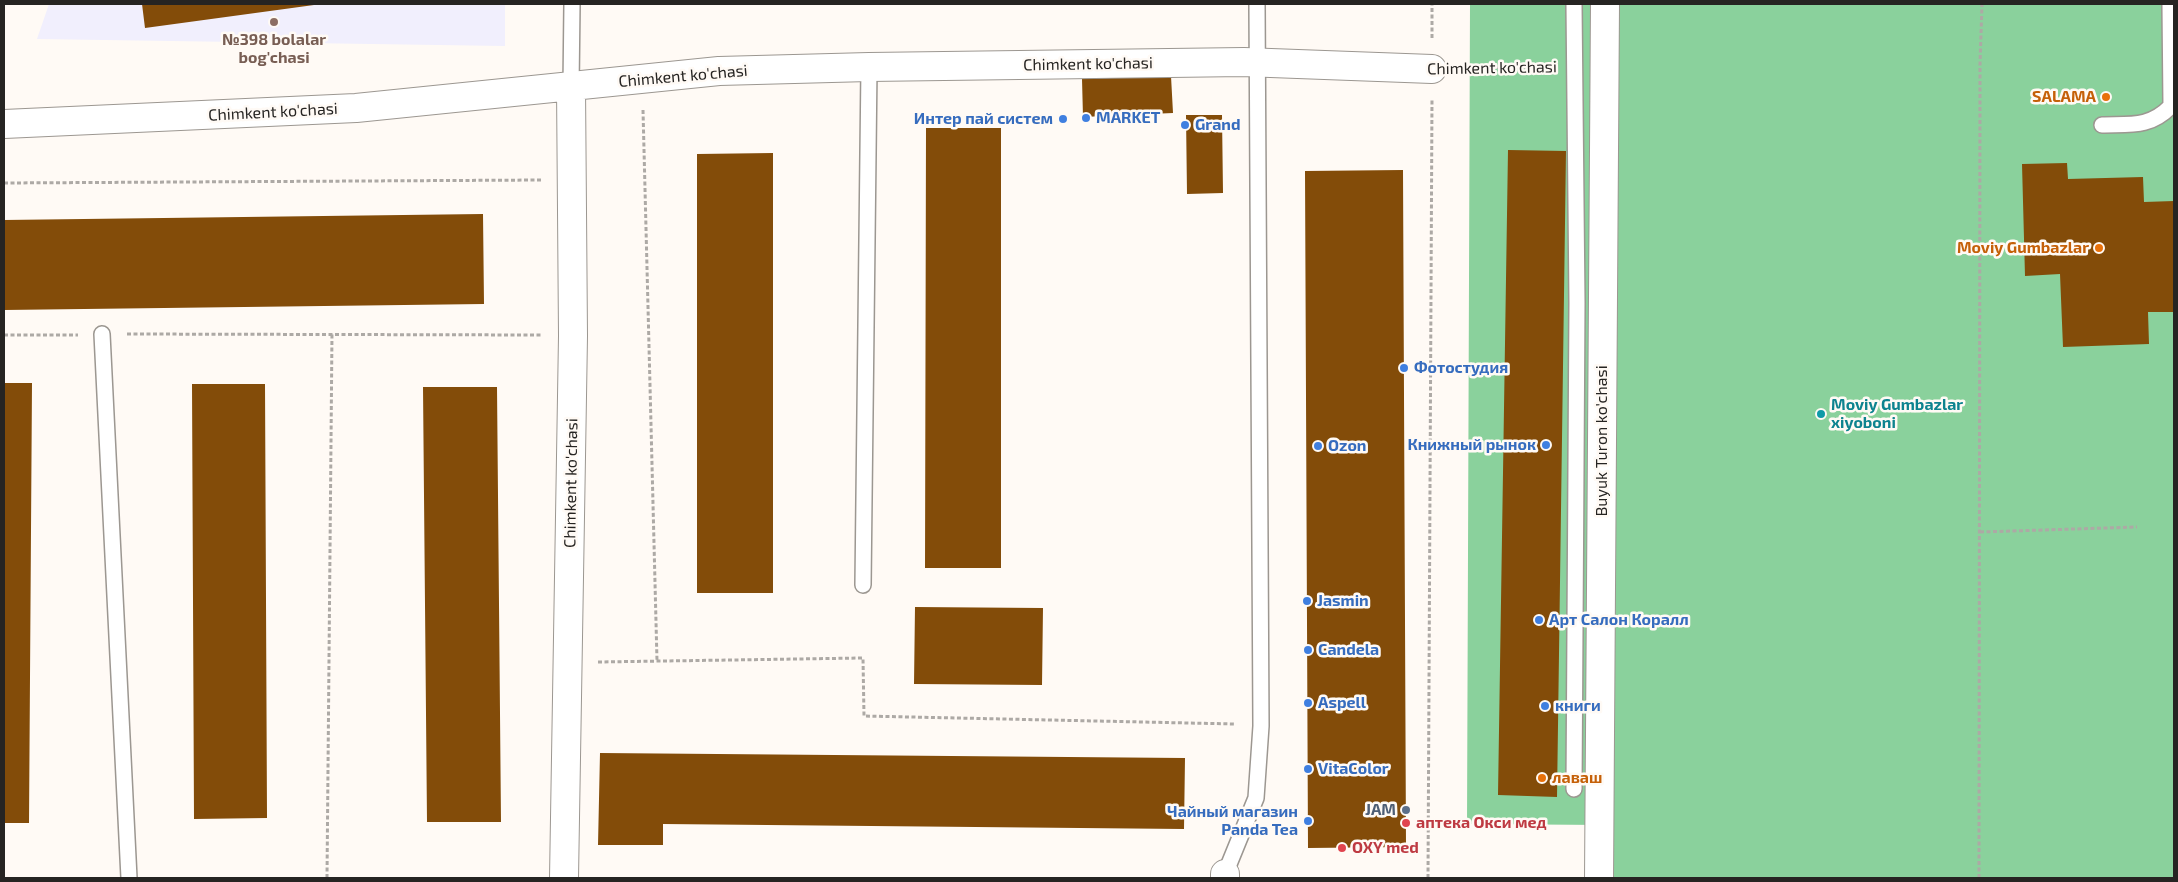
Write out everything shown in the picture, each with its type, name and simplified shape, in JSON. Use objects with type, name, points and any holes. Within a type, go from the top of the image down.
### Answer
[{"type":"street","name":"Buyuk Turon ko'chasi","points":[[1599,878],[1605,4]]},
{"type":"street","name":"Chimkent ko'chasi","points":[[4,124],[356,108],[719,71],[1258,62],[1432,69]]},
{"type":"street","name":"Chimkent ko'chasi","points":[[564,878],[573,336],[571,87]]},
{"type":"lane","points":[[571,87],[572,4]]},
{"type":"lane","points":[[1225,876],[1256,798],[1260,726],[1257,4]]},
{"type":"lane","points":[[1574,4],[1577,313],[1574,789]]},
{"type":"lane","points":[[2102,125],[2148,124],[2162,116],[2173,106],[2170,4]]},
{"type":"lane","points":[[863,585],[869,67]]},
{"type":"lane","points":[[102,334],[129,878]]},
{"type":"path","points":[[1428,878],[1432,4]]},
{"type":"path","points":[[1979,878],[1980,64],[1982,4]]},
{"type":"path","name":"Chimkent ko'chasi","points":[[1432,69],[1576,67]]},
{"type":"path","points":[[643,102],[657,661]]},
{"type":"path","points":[[4,183],[572,180]]},
{"type":"path","points":[[327,878],[332,333]]},
{"type":"path","points":[[4,335],[332,333],[573,336]]},
{"type":"path","points":[[1980,532],[2137,527]]},
{"type":"path","points":[[569,663],[863,658],[864,716],[1260,726]]},
{"type":"shaded area","name":"№398 bolalar bog'chasi","points":[[49,4],[505,4],[505,46],[37,39]]},
{"type":"green space","name":"Moviy Gumbazlar xiyoboni","points":[[1470,4],[2174,4],[2174,878],[1605,878],[1605,825],[1467,824]]},
{"type":"building","points":[[142,4],[314,4],[314,5],[145,28]]},
{"type":"building","points":[[1171,76],[1173,113],[1083,117],[1082,79]]},
{"type":"building","points":[[1186,115],[1222,115],[1223,193],[1187,194]]},
{"type":"building","points":[[926,128],[1001,128],[1001,568],[925,568]]},
{"type":"building","points":[[1508,150],[1566,151],[1557,797],[1498,795]]},
{"type":"building","points":[[773,153],[773,593],[697,593],[697,154]]},
{"type":"building","name":"Moviy Gumbazlar","points":[[2067,163],[2068,179],[2143,177],[2144,202],[2174,201],[2174,312],[2148,312],[2149,344],[2063,347],[2060,274],[2025,276],[2022,164]]},
{"type":"building","points":[[1403,170],[1406,847],[1308,848],[1305,171]]},
{"type":"building","points":[[483,214],[484,304],[4,310],[4,220]]},
{"type":"building","points":[[4,383],[32,383],[29,823],[4,823]]},
{"type":"building","points":[[192,384],[265,384],[267,818],[194,819]]},
{"type":"building","points":[[423,387],[497,387],[501,822],[427,822]]},
{"type":"building","points":[[915,607],[1043,608],[1042,685],[914,684]]},
{"type":"building","points":[[600,753],[1185,758],[1184,829],[663,824],[663,845],[598,845]]},
{"type":"place","name":"№398 bolalar bog'chasi","points":[[274,22]]},
{"type":"place","name":"SALAMA","points":[[2106,97]]},
{"type":"place","name":"MARKET","points":[[1086,118]]},
{"type":"place","name":"Интер пай систем","points":[[1063,119]]},
{"type":"place","name":"Grand","points":[[1185,125]]},
{"type":"place","name":"Moviy Gumbazlar","points":[[2099,248]]},
{"type":"place","name":"Фотостудия","points":[[1404,368]]},
{"type":"place","name":"Moviy Gumbazlar xiyoboni","points":[[1821,414]]},
{"type":"place","name":"Книжный рынок","points":[[1546,445]]},
{"type":"place","name":"Ozon","points":[[1318,446]]},
{"type":"place","name":"Jasmin","points":[[1307,601]]},
{"type":"place","name":"Арт Салон Коралл","points":[[1539,620]]},
{"type":"place","name":"Candela","points":[[1308,650]]},
{"type":"place","name":"Aspell","points":[[1308,703]]},
{"type":"place","name":"книги","points":[[1545,706]]},
{"type":"place","name":"VitaColor","points":[[1308,769]]},
{"type":"place","name":"лаваш","points":[[1542,778]]},
{"type":"place","name":"JAM","points":[[1406,810]]},
{"type":"place","name":"Чайный магазин Panda Tea","points":[[1308,821]]},
{"type":"place","name":"аптека Окси мед","points":[[1406,823]]},
{"type":"place","name":"OXY med","points":[[1342,848]]}]
